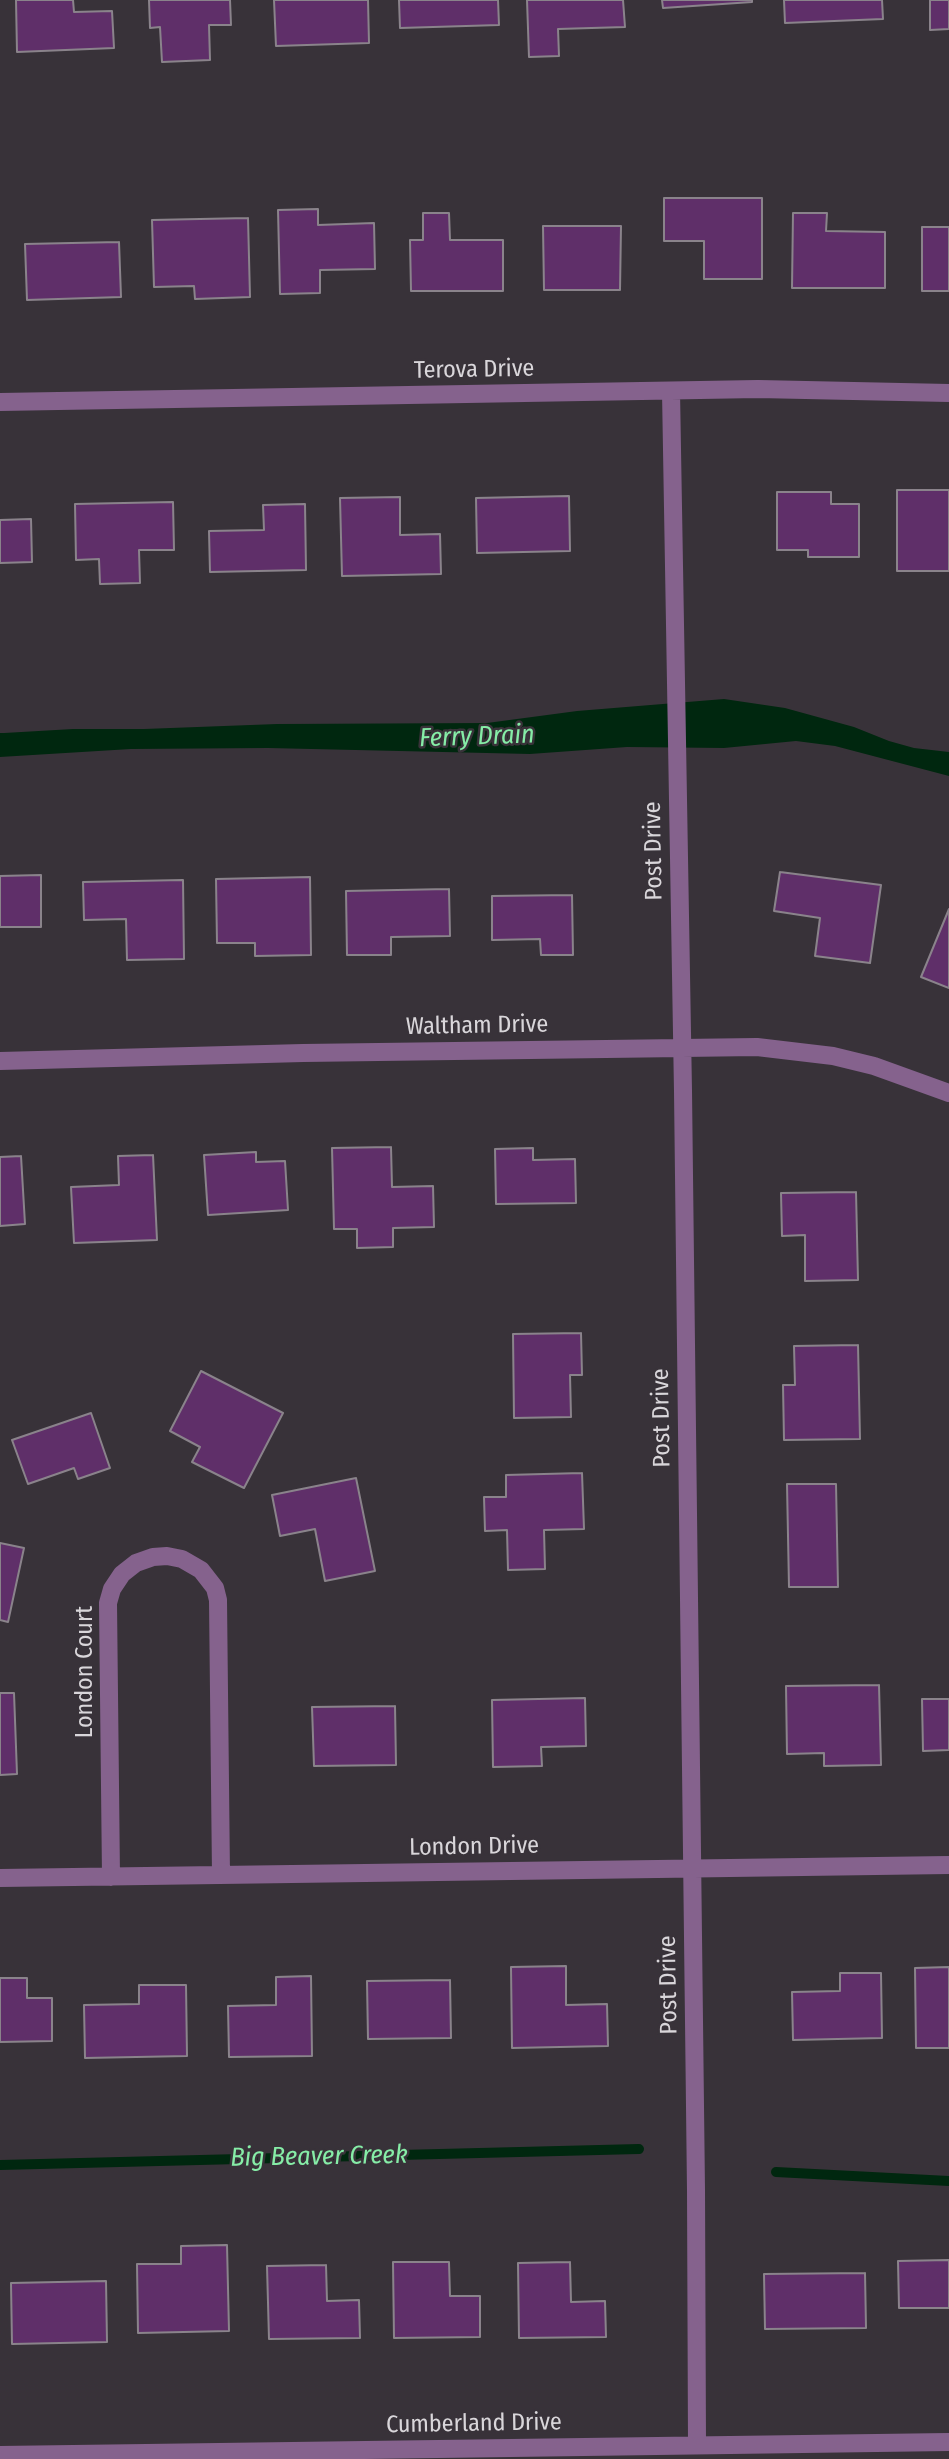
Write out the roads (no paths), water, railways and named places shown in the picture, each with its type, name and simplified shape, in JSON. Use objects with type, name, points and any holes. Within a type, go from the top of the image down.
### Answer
[{"type":"street","name":"Terova Drive","points":[[0,402],[758,389],[949,393]]},
{"type":"street","name":"Post Drive","points":[[671,391],[682,1048],[697,2445]]},
{"type":"street","name":"Waltham Drive","points":[[0,1061],[275,1054],[757,1048],[833,1056],[874,1066],[949,1093]]},
{"type":"street","name":"London Court","points":[[111,1877],[108,1603],[111,1589],[122,1574],[136,1563],[153,1557],[167,1556],[182,1559],[201,1570],[215,1588],[218,1600],[221,1875]]},
{"type":"street","name":"London Drive","points":[[0,1878],[949,1865]]},
{"type":"street","name":"Cumberland Drive","points":[[0,2455],[949,2442]]},
{"type":"water","name":"Ferry Drain","points":[[724,699],[785,708],[854,727],[914,748],[949,752],[949,776],[835,746],[796,741],[724,748],[627,747],[530,754],[268,748],[131,749],[0,757],[0,733],[277,724],[487,723],[577,711]]},
{"type":"waterway","name":"Big Beaver Creek","points":[[0,2165],[639,2149]]},
{"type":"waterway","name":"Big Beaver Creek","points":[[776,2172],[949,2181]]}]
